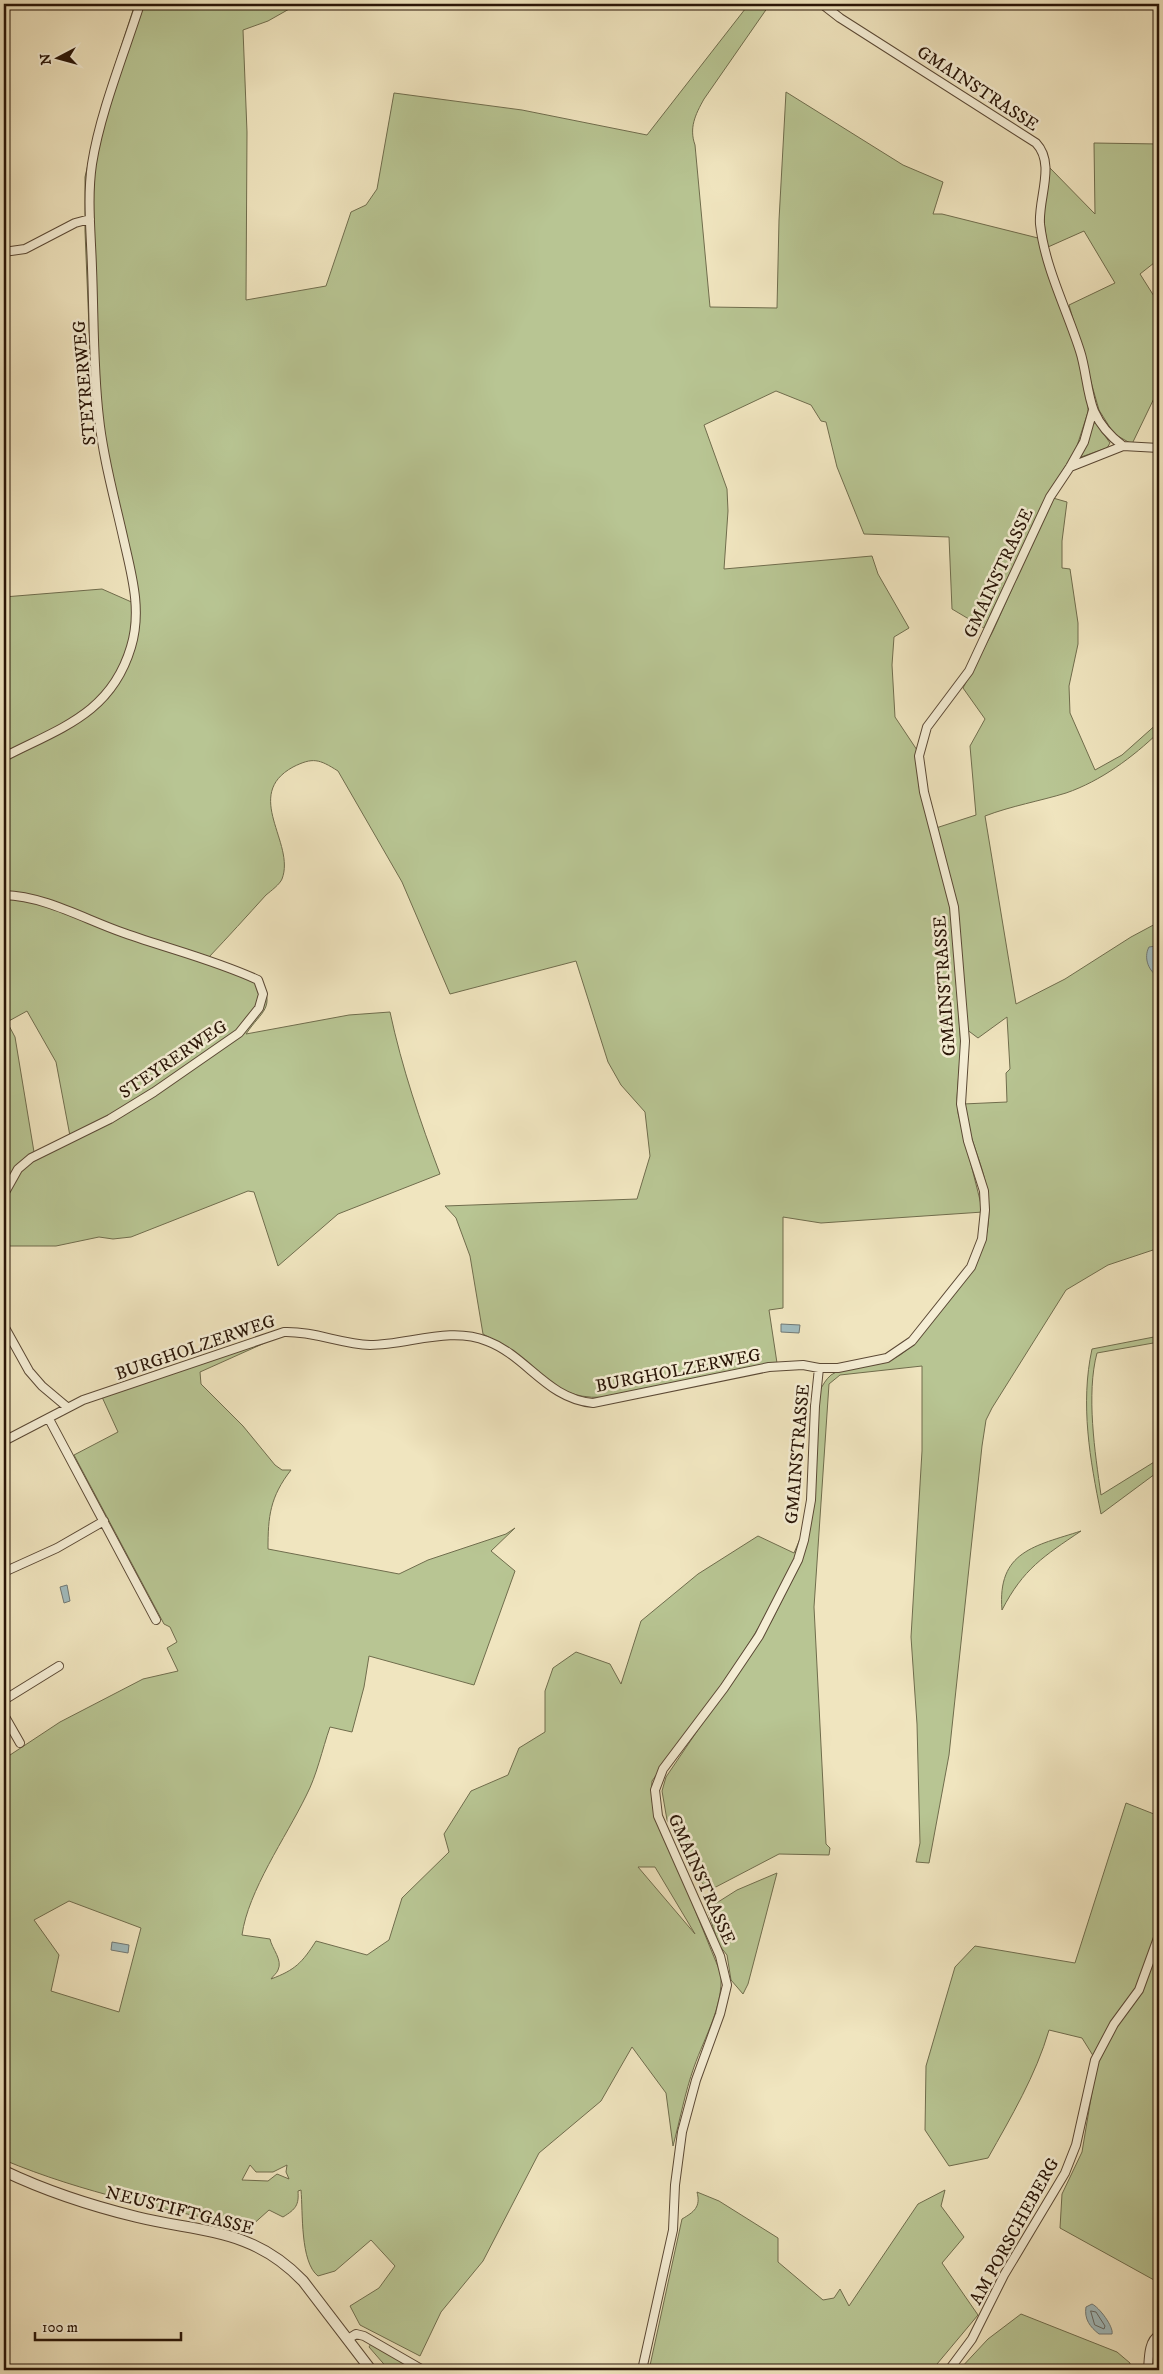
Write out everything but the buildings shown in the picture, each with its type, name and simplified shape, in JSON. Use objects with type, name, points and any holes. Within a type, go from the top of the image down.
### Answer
[{"type":"street","name":"STEYRERWEG","points":[[4,758],[68,724],[97,705],[116,682],[124,666],[135,634],[137,620],[134,588],[99,420],[96,382],[90,180],[96,146],[140,4]]},
{"type":"street","name":"GMAINSTRASSE","points":[[822,4],[840,18],[1036,143],[1042,150],[1046,165],[1040,222],[1044,246],[1080,352],[1093,410],[1112,437],[1123,446]]},
{"type":"street","points":[[4,252],[25,249],[75,223],[90,219]]},
{"type":"street","name":"GMAINSTRASSE","points":[[642,2370],[673,2230],[675,2185],[682,2132],[696,2080],[722,2008],[727,1985],[720,1956],[658,1816],[655,1790],[662,1769],[724,1688],[754,1644],[780,1598],[798,1560],[804,1540],[811,1500],[815,1406],[819,1368],[849,1366],[887,1358],[904,1348],[926,1327],[965,1276],[981,1246],[985,1218],[984,1191],[968,1141],[961,1104],[965,1041],[959,986],[956,926],[950,888],[924,792],[919,756],[926,727],[969,671],[1050,497],[1084,442],[1093,410]]},
{"type":"street","points":[[1070,467],[1123,446],[1159,448]]},
{"type":"street","name":"STEYRERWEG","points":[[4,895],[78,914],[124,933],[238,971],[258,980],[263,994],[259,1008],[239,1033],[154,1092],[117,1115],[30,1158],[18,1169],[4,1194]]},
{"type":"street","points":[[4,1326],[29,1371],[42,1386],[67,1407]]},
{"type":"street","name":"BURGHOLZERWEG","points":[[4,1441],[49,1419],[67,1407],[266,1336],[284,1332],[302,1331],[348,1342],[371,1345],[436,1337],[474,1337],[496,1345],[559,1393],[572,1399],[593,1403],[769,1367],[803,1365],[819,1368]]},
{"type":"street","points":[[49,1419],[156,1620]]},
{"type":"street","points":[[4,1572],[57,1548],[104,1521]]},
{"type":"street","points":[[4,1700],[59,1666]]},
{"type":"street","points":[[4,1714],[20,1743]]},
{"type":"street","name":"AM PORSCHEBERG","points":[[949,2370],[979,2327],[1004,2275],[1065,2173],[1078,2137],[1095,2060],[1114,2024],[1139,1990],[1159,1935]]},
{"type":"street","name":"NEUSTIFTGASSE","points":[[4,2171],[42,2187],[110,2210],[154,2222],[227,2235],[251,2242],[269,2252],[290,2268],[371,2370]]},
{"type":"street","points":[[348,2340],[356,2334],[364,2336],[423,2370]]},
{"type":"street","points":[[1148,2370],[1151,2345],[1153,2339],[1159,2335]]},
{"type":"green space","points":[[135,4],[298,4],[268,21],[243,30],[247,132],[246,300],[326,286],[351,212],[366,205],[377,189],[394,93],[522,110],[647,135],[749,4],[770,4],[704,99],[693,127],[710,307],[777,308],[779,220],[786,92],[903,165],[943,182],[933,214],[942,214],[1038,238],[1082,369],[1088,396],[1088,412],[1076,449],[1042,505],[984,628],[952,609],[949,537],[864,534],[837,467],[826,422],[821,421],[811,405],[776,391],[704,425],[727,489],[728,511],[724,569],[872,556],[878,574],[909,628],[894,637],[892,665],[895,717],[917,750],[919,786],[946,886],[951,913],[961,1045],[957,1098],[958,1113],[983,1212],[821,1223],[783,1217],[783,1308],[769,1310],[777,1363],[613,1396],[592,1397],[573,1394],[558,1387],[543,1378],[500,1344],[483,1334],[470,1256],[456,1218],[445,1206],[637,1199],[650,1156],[645,1112],[621,1085],[608,1062],[576,961],[450,994],[402,882],[338,771],[316,761],[306,762],[293,767],[278,778],[272,791],[271,805],[284,865],[281,881],[209,957],[260,978],[265,988],[267,1003],[265,1009],[246,1034],[349,1015],[390,1012],[412,1094],[440,1174],[338,1214],[278,1266],[254,1192],[248,1191],[131,1237],[113,1239],[99,1237],[56,1246],[4,1246],[4,597],[102,589],[136,604],[116,504],[92,400],[85,231],[85,177],[102,105]],"holes":[[[27,1011],[56,1062],[70,1136],[34,1152],[15,1037],[7,1022]]]},
{"type":"green space","points":[[1094,143],[1159,144],[1159,259],[1140,274],[1159,304],[1159,388],[1132,444],[1114,434],[1099,410],[1069,305],[1115,283],[1084,231],[1048,247],[1044,226],[1049,167],[1095,214]]},
{"type":"green space","points":[[1092,423],[1096,423],[1110,443],[1107,448],[1081,457]]},
{"type":"green space","points":[[1053,498],[1067,502],[1062,541],[1062,568],[1070,569],[1078,623],[1078,644],[1069,686],[1070,713],[1095,770],[1122,755],[1159,722],[1159,732],[1127,759],[1092,782],[1066,793],[985,816],[1016,1004],[1065,979],[1131,937],[1159,922],[1159,1248],[1108,1265],[1066,1290],[986,1420],[949,1755],[929,1863],[916,1862],[920,1843],[917,1724],[911,1637],[922,1451],[922,1366],[840,1375],[829,1384],[814,1607],[826,1844],[830,1848],[829,1855],[779,1854],[712,1889],[702,1883],[667,1820],[662,1791],[666,1777],[771,1622],[799,1567],[808,1539],[820,1390],[828,1378],[837,1371],[886,1362],[908,1349],[955,1294],[977,1261],[984,1244],[988,1227],[989,1209],[987,1189],[963,1104],[1007,1102],[1006,1073],[1010,1069],[1007,1017],[978,1038],[966,1029],[958,911],[936,828],[976,815],[970,746],[985,719],[963,688],[993,631]]},
{"type":"green space","points":[[1159,1336],[1159,1342],[1097,1353],[1092,1387],[1092,1405],[1094,1442],[1101,1495],[1159,1459],[1159,1471],[1101,1514],[1088,1432],[1087,1390],[1092,1349]]},
{"type":"green space","points":[[278,1337],[200,1372],[201,1384],[243,1426],[275,1465],[282,1470],[291,1470],[274,1498],[270,1517],[268,1549],[399,1574],[428,1560],[506,1534],[515,1528],[491,1551],[515,1571],[474,1685],[369,1656],[364,1687],[352,1732],[330,1727],[310,1788],[260,1882],[252,1900],[242,1935],[270,1939],[279,1962],[277,1971],[271,1979],[297,1965],[316,1941],[367,1955],[389,1940],[402,1898],[449,1852],[444,1834],[471,1791],[508,1775],[519,1748],[545,1732],[545,1691],[553,1668],[576,1652],[610,1664],[621,1684],[641,1621],[698,1574],[758,1536],[794,1553],[800,1539],[792,1566],[751,1641],[652,1781],[652,1795],[657,1822],[721,1974],[721,1986],[716,2010],[691,2077],[673,2146],[666,2093],[632,2047],[601,2101],[539,2153],[483,2261],[441,2312],[420,2356],[360,2325],[350,2306],[379,2288],[395,2266],[371,2240],[335,2271],[318,2276],[312,2269],[305,2248],[301,2190],[298,2191],[298,2200],[294,2209],[283,2217],[269,2210],[250,2227],[125,2200],[64,2182],[4,2160],[4,1756],[7,1757],[60,1722],[143,1679],[178,1671],[167,1648],[177,1642],[170,1627],[164,1624],[74,1455],[118,1432],[102,1397]],"holes":[[[638,1867],[655,1867],[695,1934]],[[69,1901],[141,1928],[119,2012],[51,1991],[59,1955],[34,1920]],[[250,2165],[256,2172],[273,2172],[287,2165],[286,2172],[289,2179],[277,2174],[268,2181],[242,2180]]]},
{"type":"green space","points":[[1081,1531],[1045,1556],[1026,1574],[1002,1610],[1002,1590],[1006,1575],[1013,1563],[1022,1554],[1049,1541]]},
{"type":"green space","points":[[1126,1803],[1159,1816],[1159,2194],[1154,2280],[1060,2228],[1062,2194],[1082,2152],[1097,2062],[1082,2038],[1049,2030],[1030,2079],[988,2158],[949,2166],[925,2130],[926,2066],[955,1967],[975,1946],[1075,1963]]},
{"type":"green space","points":[[777,1873],[748,1984],[743,1994],[731,1980],[727,1955],[719,1945],[707,1909],[737,1890]]},
{"type":"green space","points":[[945,2190],[941,2206],[964,2237],[942,2263],[978,2315],[932,2370],[649,2370],[682,2219],[696,2208],[698,2202],[697,2192],[719,2201],[778,2238],[778,2262],[823,2300],[834,2298],[840,2289],[849,2306],[918,2204]]},
{"type":"green space","points":[[1021,2314],[1117,2352],[1130,2363],[1130,2370],[959,2370],[988,2339]]},
{"type":"green space","points":[[372,2342],[418,2370],[389,2370],[369,2347]]},
{"type":"water","points":[[1159,946],[1159,977],[1152,972],[1148,964],[1147,951],[1149,947]]},
{"type":"water","points":[[781,1324],[800,1325],[799,1333],[781,1332]]},
{"type":"water","points":[[67,1585],[70,1601],[64,1603],[60,1587]]},
{"type":"water","points":[[112,1942],[129,1945],[128,1953],[111,1950]]},
{"type":"water","points":[[1092,2304],[1111,2327],[1112,2334],[1099,2334],[1090,2326],[1086,2307]]}]
